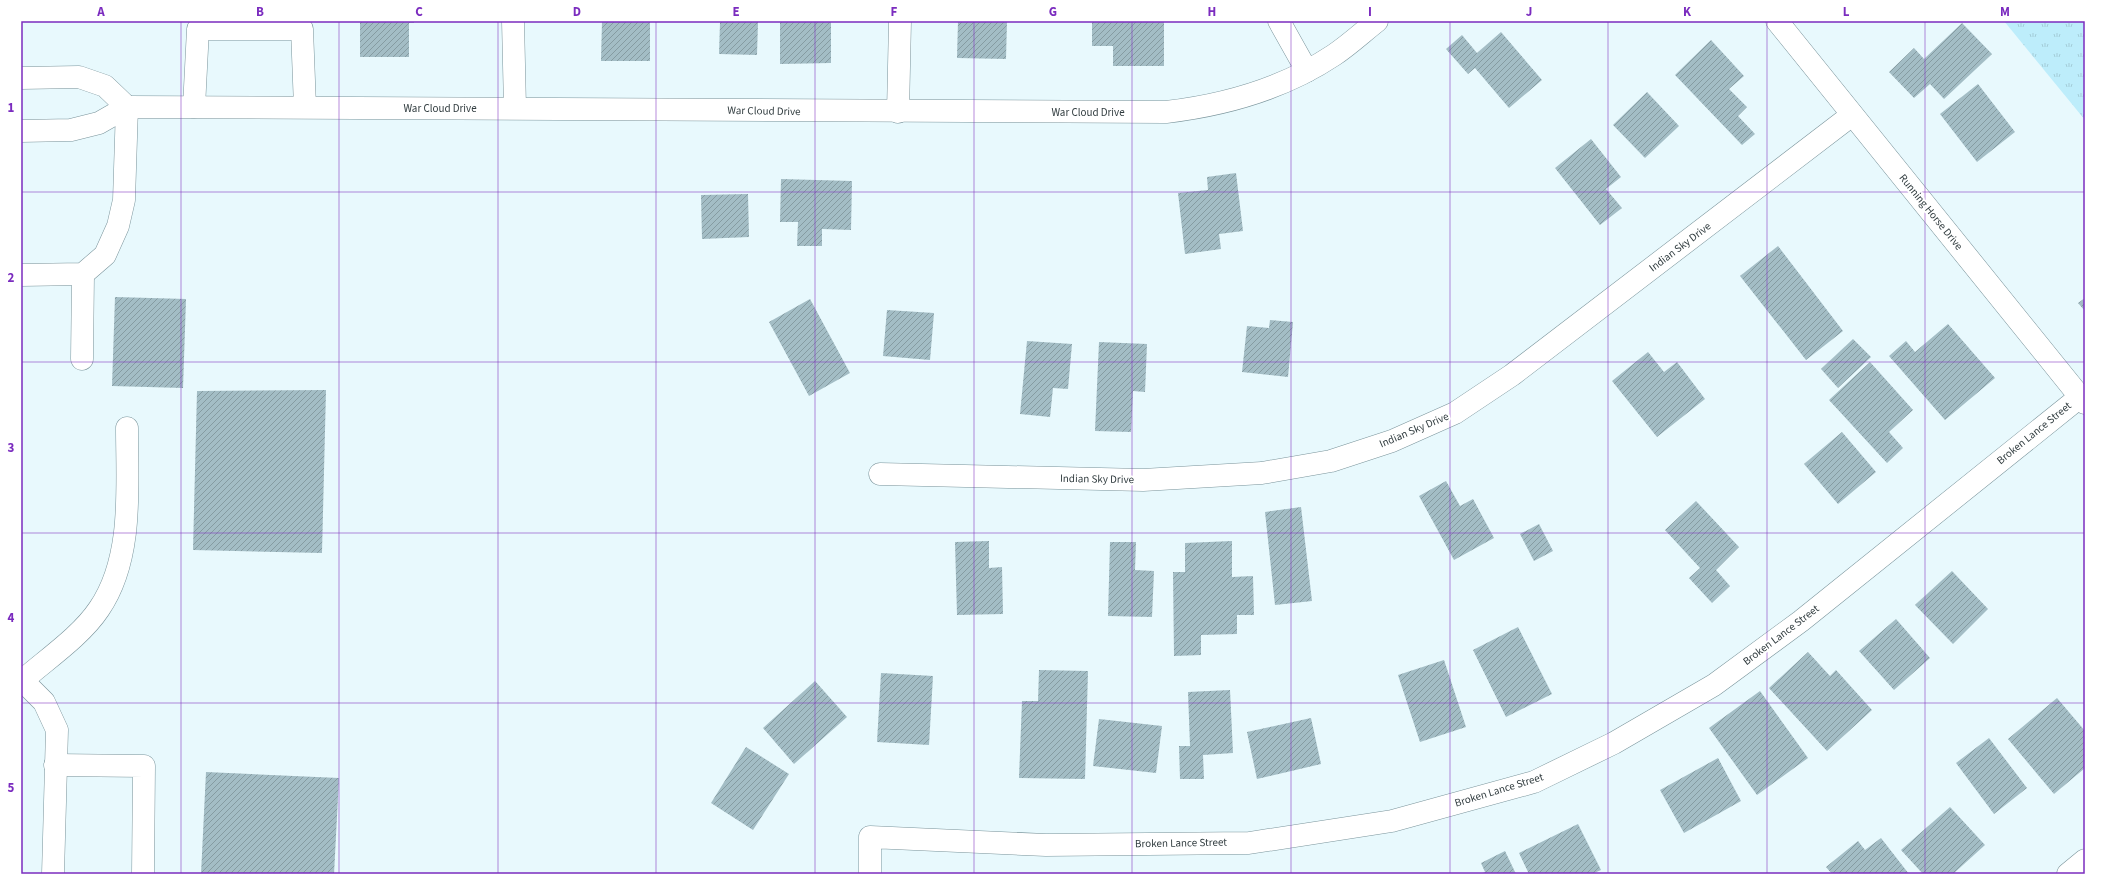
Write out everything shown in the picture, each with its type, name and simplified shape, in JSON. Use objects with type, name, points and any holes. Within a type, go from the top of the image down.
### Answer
[{"type":"street","points":[[513,21],[515,108]]},
{"type":"street","points":[[898,112],[900,21]]},
{"type":"street","points":[[1279,21],[1307,71]]},
{"type":"street","name":"War Cloud Drive","points":[[21,132],[71,130],[99,123],[127,107],[515,108],[898,112],[1166,112],[1201,108],[1234,101],[1267,90],[1307,71],[1334,55],[1377,21]]},
{"type":"street","name":"Running Horse Drive","points":[[1777,21],[2082,400]]},
{"type":"street","points":[[194,107],[198,29],[302,29],[305,107]]},
{"type":"street","points":[[21,78],[79,77],[105,86],[127,107],[124,200],[118,226],[105,255],[83,274],[21,275]]},
{"type":"street","name":"Indian Sky Drive","points":[[880,474],[1143,480],[1262,474],[1331,461],[1392,441],[1455,413],[1512,375],[1852,115]]},
{"type":"street","points":[[82,359],[83,274]]},
{"type":"street","name":"Broken Lance Street","points":[[870,874],[870,837],[1046,845],[1249,843],[1392,821],[1534,782],[1614,743],[1714,685],[1801,621],[2082,400]]},
{"type":"street","points":[[53,874],[57,730],[44,702],[22,679],[80,630],[100,609],[117,573],[126,533],[127,428]]},
{"type":"street","points":[[55,766],[144,766],[143,874]]},
{"type":"street","points":[[2068,874],[2085,860]]},
{"type":"green space","points":[[2004,21],[2085,21],[2085,120]]},
{"type":"building","points":[[360,21],[414,21],[414,23],[409,23],[409,57],[360,57]]},
{"type":"building","points":[[602,21],[650,21],[650,61],[601,61]]},
{"type":"building","points":[[780,21],[831,21],[831,63],[780,64]]},
{"type":"building","points":[[958,21],[1007,21],[1006,59],[957,58]]},
{"type":"building","points":[[1092,21],[1164,21],[1164,66],[1113,66],[1113,46],[1092,46]]},
{"type":"building","points":[[720,22],[758,22],[757,55],[719,54]]},
{"type":"building","points":[[1962,23],[1992,54],[1944,99],[1930,84],[1914,98],[1889,72],[1914,48],[1924,59]]},
{"type":"building","points":[[1501,32],[1542,80],[1509,108],[1475,68],[1468,74],[1446,49],[1462,35],[1477,53]]},
{"type":"building","points":[[1711,40],[1744,76],[1729,89],[1747,107],[1738,116],[1755,134],[1742,145],[1675,75]]},
{"type":"building","points":[[1978,84],[2015,132],[1977,162],[1940,114]]},
{"type":"building","points":[[1647,92],[1679,126],[1645,158],[1613,125]]},
{"type":"building","points":[[1591,139],[1621,177],[1606,189],[1622,208],[1600,225],[1555,168]]},
{"type":"building","points":[[1236,173],[1243,231],[1219,234],[1221,249],[1185,254],[1178,193],[1208,190],[1207,177]]},
{"type":"building","points":[[781,179],[852,181],[851,230],[822,229],[822,246],[797,246],[798,222],[780,222]]},
{"type":"building","points":[[748,194],[749,237],[702,239],[701,195]]},
{"type":"building","points":[[1778,246],[1843,331],[1806,360],[1740,276]]},
{"type":"building","points":[[115,297],[186,299],[183,388],[112,386]]},
{"type":"building","points":[[2085,298],[2085,311],[2078,303]]},
{"type":"building","points":[[810,299],[850,373],[809,396],[769,322]]},
{"type":"building","points":[[887,310],[934,313],[930,360],[883,356]]},
{"type":"building","points":[[1270,320],[1293,322],[1288,377],[1242,372],[1247,326],[1269,328]]},
{"type":"building","points":[[1948,324],[1995,378],[1945,420],[1889,356],[1906,341],[1915,352]]},
{"type":"building","points":[[1853,339],[1871,357],[1838,388],[1821,369]]},
{"type":"building","points":[[1027,341],[1072,344],[1068,389],[1053,388],[1050,417],[1020,414]]},
{"type":"building","points":[[1099,342],[1147,344],[1145,392],[1133,391],[1131,432],[1095,431]]},
{"type":"building","points":[[1648,352],[1664,372],[1677,362],[1705,399],[1657,437],[1612,381]]},
{"type":"building","points":[[1870,362],[1913,410],[1889,432],[1903,448],[1887,463],[1829,400]]},
{"type":"building","points":[[326,390],[322,553],[193,550],[197,391]]},
{"type":"building","points":[[1842,432],[1876,472],[1838,504],[1804,464]]},
{"type":"building","points":[[1446,481],[1460,506],[1473,499],[1494,538],[1454,560],[1419,496]]},
{"type":"building","points":[[1696,501],[1739,547],[1716,570],[1730,586],[1712,603],[1689,578],[1700,568],[1665,530]]},
{"type":"building","points":[[1301,507],[1312,601],[1275,605],[1265,512]]},
{"type":"building","points":[[1539,524],[1553,551],[1534,561],[1520,534]]},
{"type":"building","points":[[989,541],[989,568],[1002,567],[1003,614],[957,615],[955,542]]},
{"type":"building","points":[[1232,541],[1232,577],[1253,576],[1254,615],[1237,615],[1237,634],[1201,635],[1201,655],[1174,656],[1173,572],[1185,572],[1185,543]]},
{"type":"building","points":[[1110,542],[1136,542],[1135,570],[1154,571],[1152,617],[1108,616]]},
{"type":"building","points":[[1952,571],[1988,609],[1953,644],[1915,605]]},
{"type":"building","points":[[1896,619],[1930,658],[1894,690],[1859,651]]},
{"type":"building","points":[[1518,627],[1552,694],[1506,717],[1473,650]]},
{"type":"building","points":[[1808,652],[1830,676],[1836,670],[1872,710],[1827,751],[1769,688]]},
{"type":"building","points":[[1444,660],[1466,727],[1420,742],[1398,675]]},
{"type":"building","points":[[1039,670],[1088,671],[1085,779],[1019,778],[1022,701],[1038,701]]},
{"type":"building","points":[[881,673],[933,676],[929,745],[877,742]]},
{"type":"building","points":[[815,681],[847,717],[794,764],[763,728]]},
{"type":"building","points":[[1230,690],[1233,753],[1203,755],[1204,779],[1180,779],[1179,746],[1190,746],[1188,692]]},
{"type":"building","points":[[1760,691],[1808,758],[1757,795],[1709,728]]},
{"type":"building","points":[[2057,698],[2085,731],[2085,768],[2054,794],[2008,739]]},
{"type":"building","points":[[1311,718],[1321,764],[1257,779],[1247,732]]},
{"type":"building","points":[[1099,719],[1162,726],[1156,773],[1093,766]]},
{"type":"building","points":[[1989,738],[2027,788],[1994,814],[1956,763]]},
{"type":"building","points":[[746,747],[789,774],[753,830],[711,803]]},
{"type":"building","points":[[1718,758],[1741,801],[1684,833],[1660,790]]},
{"type":"building","points":[[206,772],[339,778],[334,874],[201,874]]},
{"type":"building","points":[[1950,807],[1985,845],[1953,874],[1923,874],[1901,850]]},
{"type":"building","points":[[1578,824],[1601,870],[1592,874],[1529,874],[1519,853]]},
{"type":"building","points":[[1881,838],[1909,874],[1832,874],[1826,867],[1858,841],[1865,850]]},
{"type":"building","points":[[1505,851],[1516,874],[1480,874],[1485,872],[1481,863]]}]
